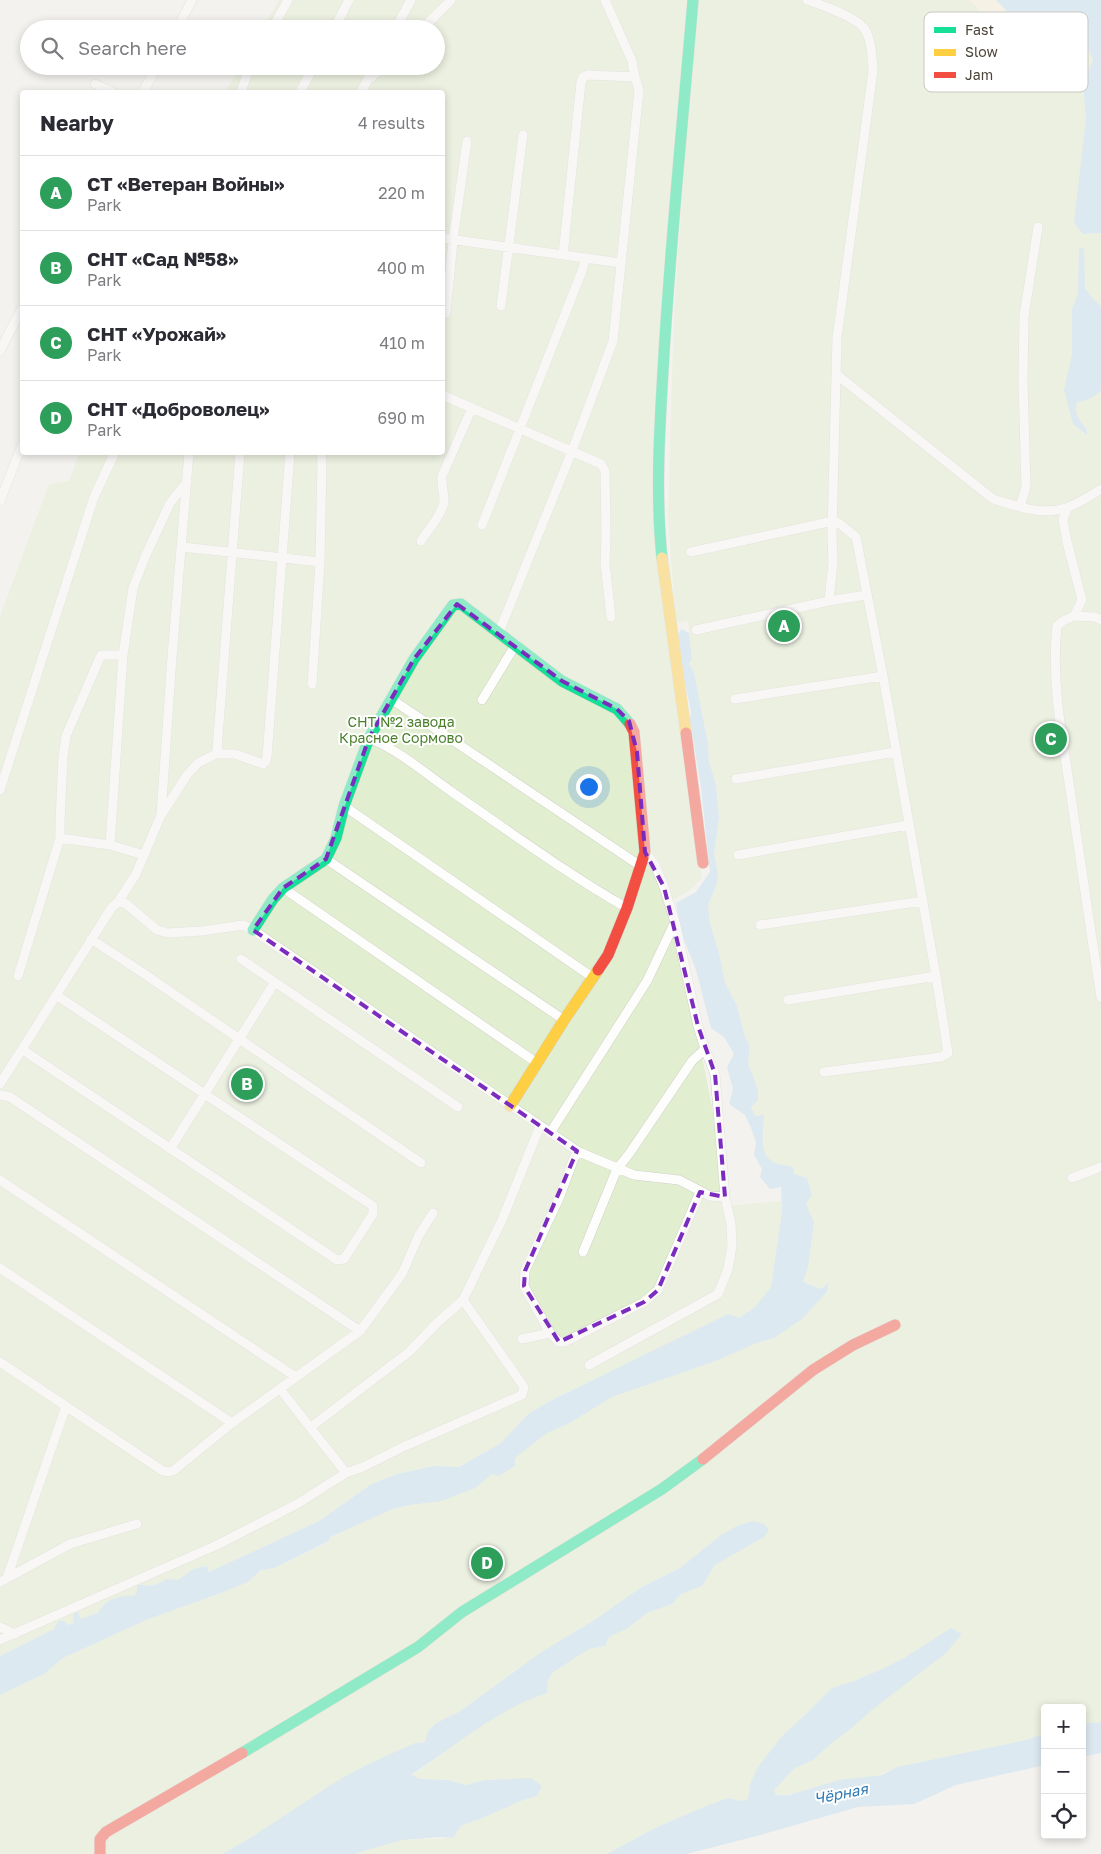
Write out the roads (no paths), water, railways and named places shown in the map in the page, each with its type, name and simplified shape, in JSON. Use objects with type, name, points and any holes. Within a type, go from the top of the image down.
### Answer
[{"type":"street","points":[[182,20],[192,0]]},
{"type":"street","points":[[277,20],[288,0]]},
{"type":"street","points":[[339,20],[349,0]]},
{"type":"street","points":[[400,20],[411,0]]},
{"type":"street","points":[[431,20],[451,0]]},
{"type":"street","points":[[499,632],[572,452],[612,341],[640,90],[632,61],[605,0]]},
{"type":"street","points":[[694,0],[666,312],[658,455],[659,525],[662,556],[703,863]]},
{"type":"street","points":[[807,0],[841,13],[863,27],[870,45],[873,71],[837,338],[833,562],[829,600]]},
{"type":"street","points":[[144,90],[152,75]]},
{"type":"street","points":[[242,90],[247,75]]},
{"type":"street","points":[[301,90],[309,75]]},
{"type":"street","points":[[363,88],[370,75]]},
{"type":"street","points":[[363,88],[375,75]]},
{"type":"street","points":[[563,255],[583,77],[588,75],[635,77]]},
{"type":"street","points":[[95,84],[109,90]]},
{"type":"street","points":[[501,306],[523,135]]},
{"type":"street","points":[[446,313],[466,141]]},
{"type":"street","points":[[1020,507],[1026,487],[1023,381],[1024,316],[1038,227]]},
{"type":"street","points":[[445,239],[620,263]]},
{"type":"street","points":[[482,525],[521,430],[586,258]]},
{"type":"street","points":[[0,350],[20,312]]},
{"type":"street","points":[[836,374],[993,499],[1047,512],[1068,508],[1101,490]]},
{"type":"street","points":[[445,396],[601,464],[606,471],[605,563],[611,617]]},
{"type":"street","points":[[421,541],[442,510],[445,502],[440,486],[442,476],[472,408]]},
{"type":"street","points":[[0,501],[20,450]]},
{"type":"street","points":[[0,790],[94,497],[114,455]]},
{"type":"street","points":[[162,815],[171,667],[189,455]]},
{"type":"street","points":[[218,753],[217,743],[240,455]]},
{"type":"street","points":[[0,1084],[91,939],[136,874],[162,815],[188,775],[198,763],[218,753],[244,756],[260,764],[266,761],[290,455]]},
{"type":"street","points":[[312,684],[320,562],[321,455]]},
{"type":"street","points":[[110,845],[123,655],[133,588],[145,557],[170,504],[187,482]]},
{"type":"street","points":[[1068,508],[1063,520],[1082,600],[1074,616]]},
{"type":"street","points":[[691,552],[833,522],[840,524],[856,537],[883,676],[948,1053],[941,1057],[824,1072]]},
{"type":"street","points":[[182,547],[320,562]]},
{"type":"street","points":[[696,630],[829,600],[866,596]]},
{"type":"street","points":[[253,930],[273,899],[283,888],[292,880],[326,859],[336,838],[344,806],[369,738],[414,659],[453,606],[461,604],[516,644],[562,681],[617,709],[628,721],[634,732],[645,852],[639,865],[627,908],[608,955],[564,1020],[510,1106]]},
{"type":"street","points":[[1101,620],[1095,617],[1074,616],[1062,621],[1057,626],[1055,645],[1062,738],[1101,997]]},
{"type":"street","points":[[482,700],[516,644]]},
{"type":"street","points":[[18,976],[60,838],[66,736],[101,655],[123,655]]},
{"type":"street","points":[[735,699],[883,676]]},
{"type":"street","points":[[391,699],[639,865]]},
{"type":"street","points":[[369,738],[378,741],[582,882],[627,908]]},
{"type":"street","points":[[736,779],[895,752]]},
{"type":"street","points":[[344,806],[592,977]]},
{"type":"street","points":[[738,855],[908,826]]},
{"type":"street","points":[[60,838],[110,845],[144,854]]},
{"type":"street","points":[[589,1365],[718,1294],[728,1269],[732,1246],[715,1074],[705,1049],[675,922],[655,865],[645,852]]},
{"type":"street","points":[[326,859],[564,1020]]},
{"type":"street","points":[[283,888],[538,1063]]},
{"type":"street","points":[[760,925],[923,901]]},
{"type":"street","points":[[118,902],[125,904],[156,930],[168,933],[202,931],[243,925],[579,1152],[634,1175],[678,1180],[710,1196],[726,1198]]},
{"type":"street","points":[[550,1133],[647,981],[675,922]]},
{"type":"street","points":[[91,939],[240,1038],[421,1163]]},
{"type":"street","points":[[241,959],[458,1107]]},
{"type":"street","points":[[788,1000],[936,976]]},
{"type":"street","points":[[170,1149],[275,982]]},
{"type":"street","points":[[23,1050],[337,1260],[344,1259],[373,1214],[372,1206],[56,995]]},
{"type":"street","points":[[583,1252],[617,1169],[692,1061],[705,1049]]},
{"type":"street","points":[[0,1096],[10,1098],[360,1331]]},
{"type":"street","points":[[311,1427],[409,1352],[463,1300],[506,1212],[540,1126]]},
{"type":"street","points":[[579,1152],[574,1158],[560,1196],[525,1271],[524,1286],[550,1333],[559,1342],[565,1342],[644,1302],[658,1290],[700,1192]]},
{"type":"street","points":[[1072,1178],[1101,1166]]},
{"type":"street","points":[[0,1180],[296,1377]]},
{"type":"street","points":[[1,1364],[163,1472],[173,1471],[232,1422],[360,1331],[402,1274],[419,1235],[433,1213]]},
{"type":"street","points":[[0,1268],[232,1422]]},
{"type":"street","points":[[0,1640],[217,1545],[297,1504],[346,1473],[363,1468],[403,1447],[522,1396],[524,1387],[463,1300]]},
{"type":"street","points":[[100,1854],[100,1839],[106,1832],[227,1762],[418,1647],[462,1612],[662,1489],[708,1455],[813,1370],[853,1345],[894,1325]]},
{"type":"street","points":[[522,1339],[550,1333]]},
{"type":"street","points":[[280,1389],[346,1473]]},
{"type":"street","points":[[3,1580],[66,1406]]},
{"type":"street","points":[[3,1580],[70,1544],[137,1524]]},
{"type":"street","points":[[0,1627],[15,1634]]},
{"type":"water","points":[[996,0],[1101,0],[1101,233],[1083,234],[1074,223],[1086,118],[1084,92],[1088,92],[1088,72],[1093,59],[1088,49],[1088,12],[1007,12]]},
{"type":"water","points":[[1084,247],[1085,288],[1101,306],[1101,390],[1090,398],[1077,402],[1076,406],[1080,420],[1087,430],[1087,435],[1073,424],[1064,390],[1072,355],[1072,309],[1078,294],[1079,249]]},
{"type":"water","points":[[681,629],[689,633],[692,660],[689,664],[694,672],[708,744],[709,761],[716,785],[719,818],[714,854],[718,874],[716,887],[708,905],[710,923],[725,983],[737,1006],[745,1037],[750,1046],[748,1063],[758,1090],[758,1100],[751,1107],[755,1116],[764,1115],[763,1141],[765,1153],[773,1162],[793,1167],[794,1174],[807,1178],[812,1195],[806,1204],[814,1222],[808,1267],[803,1282],[821,1289],[829,1283],[827,1292],[802,1319],[774,1338],[757,1343],[713,1362],[612,1397],[568,1424],[547,1433],[515,1458],[515,1466],[499,1476],[492,1474],[475,1488],[442,1501],[393,1509],[330,1537],[329,1541],[275,1568],[261,1570],[248,1582],[146,1620],[63,1658],[44,1674],[0,1695],[0,1656],[54,1629],[58,1621],[64,1621],[68,1625],[74,1623],[73,1614],[78,1612],[81,1619],[98,1613],[104,1604],[113,1599],[123,1596],[134,1596],[137,1591],[137,1584],[152,1585],[166,1579],[178,1580],[193,1569],[207,1566],[209,1572],[319,1521],[370,1485],[397,1474],[434,1466],[459,1467],[501,1443],[528,1414],[550,1401],[728,1314],[739,1318],[755,1307],[771,1287],[782,1212],[781,1187],[770,1189],[760,1177],[762,1169],[754,1155],[756,1143],[751,1128],[745,1115],[729,1104],[733,1089],[727,1067],[734,1054],[724,1037],[711,1028],[696,970],[681,932],[676,903],[696,892],[710,872],[701,787],[690,720],[691,711],[676,640]]},
{"type":"water","points":[[754,1521],[764,1524],[769,1530],[764,1537],[715,1565],[702,1586],[681,1594],[672,1604],[647,1613],[628,1628],[609,1637],[605,1646],[589,1649],[552,1673],[548,1681],[547,1693],[528,1700],[493,1719],[411,1775],[420,1779],[448,1780],[466,1785],[485,1780],[531,1778],[542,1786],[537,1796],[461,1826],[453,1838],[402,1840],[354,1854],[223,1854],[350,1774],[415,1743],[425,1742],[428,1731],[436,1723],[459,1712],[540,1653],[596,1619],[640,1588],[680,1568],[721,1535],[739,1525]]},
{"type":"water","name":"Чёрная","points":[[951,1628],[962,1634],[946,1653],[872,1710],[813,1760],[795,1768],[774,1790],[776,1795],[789,1795],[839,1780],[882,1775],[897,1767],[1026,1740],[1041,1734],[1041,1766],[956,1785],[914,1804],[858,1807],[686,1854],[607,1854],[655,1828],[706,1806],[728,1798],[741,1801],[748,1799],[750,1784],[758,1767],[782,1736],[832,1688],[854,1681],[904,1658]]},
{"type":"water","points":[[1101,1722],[1101,1753],[1086,1756],[1086,1724]]},
{"type":"place","name":"СТ «Ветеран Войны»","points":[[784,626]]},
{"type":"place","name":"СНТ «Урожай»","points":[[1051,739]]},
{"type":"place","name":"СНТ «Сад №58»","points":[[247,1084]]},
{"type":"place","name":"СНТ «Доброволец»","points":[[487,1563]]},
{"type":"park label","name":"СНТ №2 завода Красное Сормово","points":[[401,730]]}]
